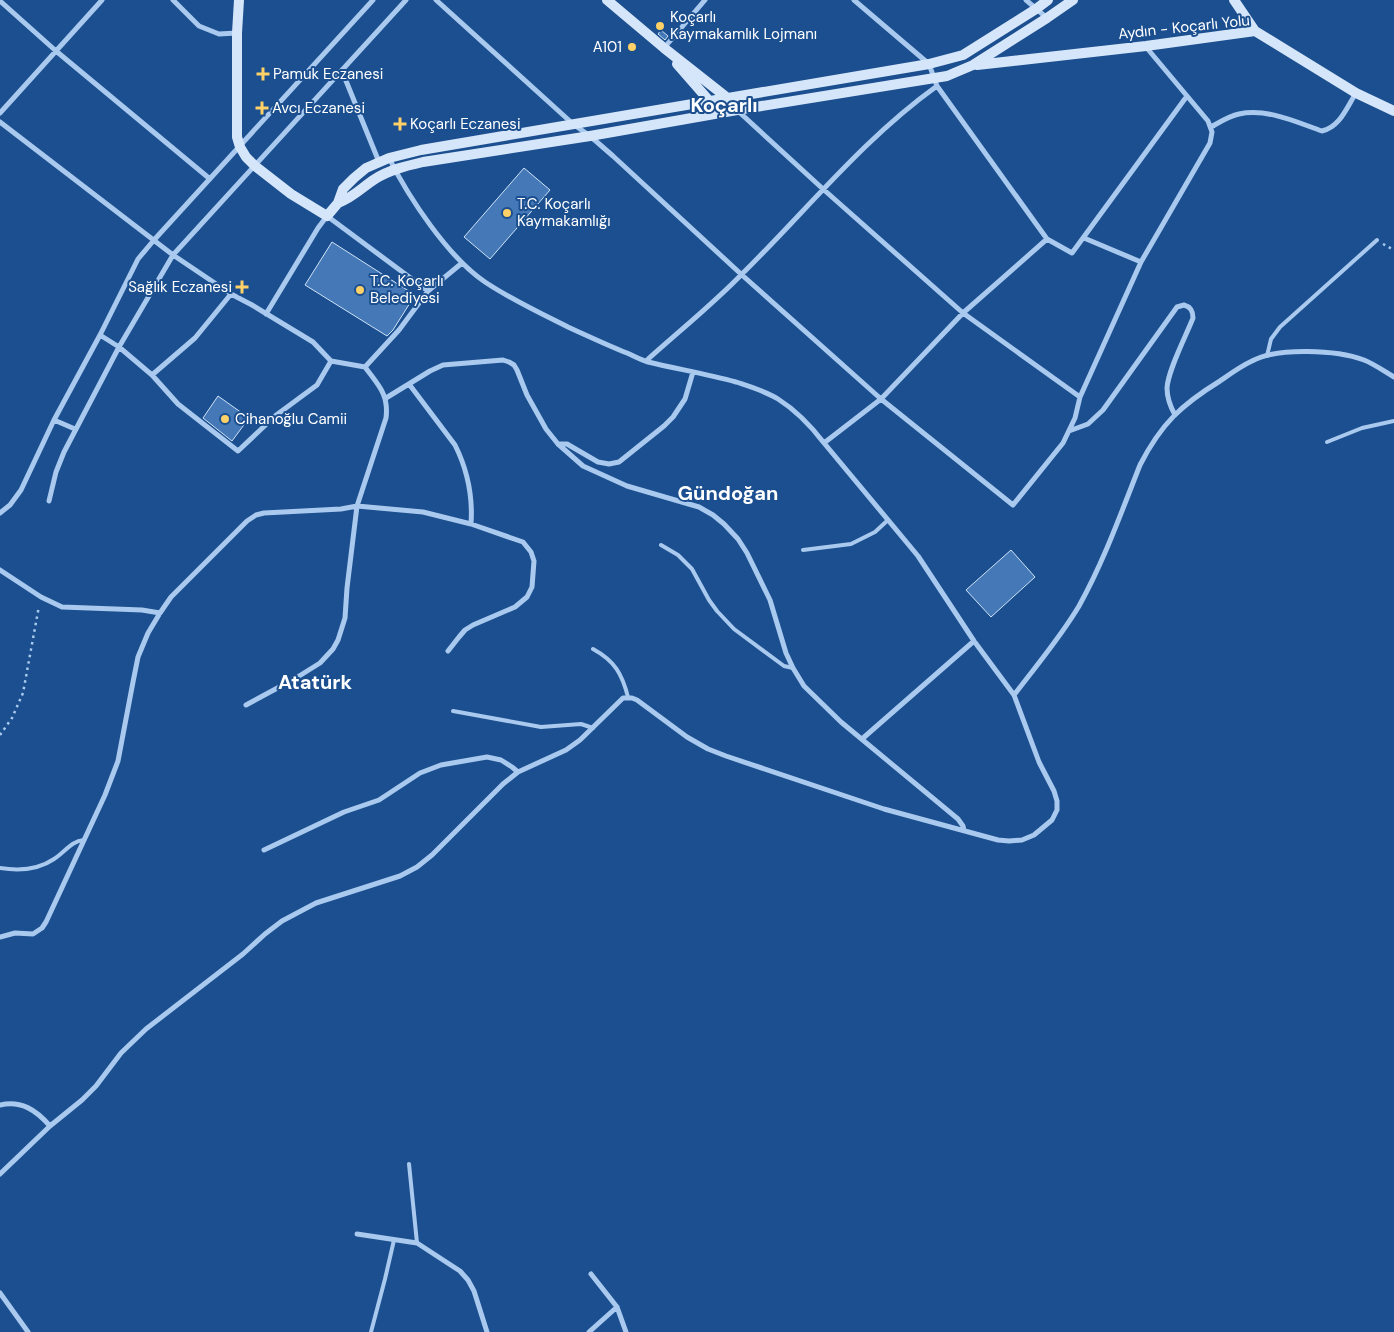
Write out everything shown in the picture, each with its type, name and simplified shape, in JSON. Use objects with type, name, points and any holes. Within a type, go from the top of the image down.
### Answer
[{"type":"main road","points":[[238,0],[237,137],[240,146],[246,157],[255,166],[291,194],[327,216],[338,203],[343,189],[354,178],[366,168],[389,158],[421,150],[929,64],[962,55],[1048,0]]},
{"type":"main road","points":[[607,0],[664,48],[729,98],[737,110]]},
{"type":"main road","points":[[338,203],[350,198],[373,180],[394,170],[423,162],[590,136],[737,110],[936,82],[973,65],[1073,0]]},
{"type":"main road","points":[[1234,0],[1255,32]]},
{"type":"main road","name":"Aydın - Koçarlı Yolu","points":[[973,65],[1255,32],[1356,93],[1394,111]]},
{"type":"main road","points":[[664,48],[718,113]]},
{"type":"main road","points":[[962,55],[973,65]]},
{"type":"street","points":[[0,112],[102,0]]},
{"type":"street","points":[[173,0],[199,26],[220,34],[237,33]]},
{"type":"street","points":[[0,513],[10,505],[22,490],[54,420],[138,259],[373,0]]},
{"type":"street","points":[[49,501],[56,472],[75,429],[119,347],[173,255],[406,0]]},
{"type":"street","points":[[436,0],[573,124],[590,136],[881,399],[1012,505],[1063,443],[1075,418],[1080,398],[1141,262],[1212,137],[1208,120],[1146,46]]},
{"type":"street","points":[[664,48],[705,0]]},
{"type":"street","points":[[854,0],[929,64],[936,82],[1047,239],[1072,253],[1187,96]]},
{"type":"street","points":[[1026,0],[1047,18]]},
{"type":"street","points":[[0,1],[56,51],[210,179]]},
{"type":"street","points":[[342,71],[379,162]]},
{"type":"street","points":[[646,361],[742,275],[823,188],[936,82]]},
{"type":"street","points":[[1211,127],[1238,114],[1262,112],[1327,130],[1339,120],[1356,93]]},
{"type":"street","points":[[737,110],[963,313],[1080,398]]},
{"type":"street","points":[[0,122],[173,255],[231,294],[313,342],[331,361],[365,367],[386,398],[388,407],[386,418],[357,506],[346,588],[345,618],[338,640],[333,649],[320,663],[246,705]]},
{"type":"street","points":[[0,1174],[50,1126],[82,1100],[96,1086],[121,1054],[146,1029],[243,954],[282,921],[316,904],[400,876],[417,867],[432,855],[503,784],[518,772],[566,750],[580,740],[623,698],[628,697],[637,700],[687,737],[708,749],[726,756],[884,809],[998,840],[1022,840],[1034,835],[1052,820],[1056,810],[1057,800],[1054,790],[1040,762],[1014,695],[974,641],[918,556],[812,428],[796,412],[778,398],[760,389],[646,361],[603,344],[516,301],[484,281],[462,263],[422,214],[394,170],[389,158]]},
{"type":"street","points":[[266,314],[327,216],[428,291]]},
{"type":"street","points":[[1084,238],[1141,262]]},
{"type":"street","points":[[824,443],[881,399],[963,313],[1047,239]]},
{"type":"street","points":[[365,367],[400,330],[428,291],[462,263]]},
{"type":"street","points":[[152,375],[195,338],[231,294]]},
{"type":"street","points":[[1069,431],[1088,424],[1103,410],[1177,307],[1184,305],[1192,309],[1193,318],[1168,381],[1168,397],[1175,415]]},
{"type":"street","points":[[100,335],[119,347],[152,375],[178,404],[238,451],[274,416],[317,385],[331,361]]},
{"type":"street","points":[[1014,695],[1047,653],[1078,606],[1105,553],[1140,465],[1155,439],[1175,415],[1197,395],[1253,360],[1297,352],[1330,352],[1365,360],[1394,377]]},
{"type":"street","points":[[386,398],[430,371],[443,366],[502,360],[509,362],[517,370],[526,395],[546,429],[558,444],[583,466],[627,486],[700,507],[724,524],[738,539],[747,553],[766,592],[792,668],[804,686],[862,739],[958,819],[964,830]]},
{"type":"street","points":[[558,444],[567,444],[598,462],[609,464],[619,462],[673,417],[685,399],[693,372]]},
{"type":"street","points":[[409,384],[455,445],[461,456],[466,468],[472,495],[471,524]]},
{"type":"street","points":[[54,420],[75,429]]},
{"type":"street","points":[[0,936],[15,933],[33,934],[42,928],[46,922],[106,795],[118,761],[138,658],[148,633],[171,597],[247,521],[256,515],[341,509],[357,506],[423,512],[471,524],[523,542],[531,552],[534,561],[532,587],[527,597],[515,607],[473,625],[459,637],[448,651]]},
{"type":"street","points":[[0,570],[41,597],[62,608],[142,610],[160,613]]},
{"type":"street","points":[[862,739],[974,641]]},
{"type":"street","points":[[264,850],[344,812],[378,800],[420,774],[441,765],[487,757],[501,760],[518,772]]},
{"type":"street","points":[[0,1105],[17,1104],[27,1107],[42,1117],[50,1126]]},
{"type":"street","points":[[357,1234],[417,1244],[460,1271],[474,1290],[487,1332]]},
{"type":"street","points":[[591,1274],[617,1307],[626,1332]]},
{"type":"street","points":[[0,1294],[28,1332]]},
{"type":"street","points":[[589,1332],[617,1307]]},
{"type":"lane","points":[[1267,356],[1271,339],[1280,327],[1377,240]]},
{"type":"lane","points":[[1327,442],[1362,428],[1394,421]]},
{"type":"lane","points":[[802,550],[851,544],[875,532],[888,520]]},
{"type":"lane","points":[[661,545],[678,555],[692,569],[709,600],[734,629],[784,666],[792,668]]},
{"type":"lane","points":[[593,649],[606,657],[618,670],[628,697]]},
{"type":"lane","points":[[453,711],[542,727],[581,724],[593,728]]},
{"type":"lane","points":[[0,868],[18,870],[38,867],[54,859],[74,843],[84,840]]},
{"type":"lane","points":[[409,1164],[417,1244]]},
{"type":"lane","points":[[371,1332],[394,1240]]},
{"type":"path","points":[[0,735],[12,718],[23,693],[41,597]]},
{"type":"building","points":[[661,30],[668,36],[665,40],[658,34]]},
{"type":"building","name":"T.C. Koçarlı Kaymakamlığı","points":[[524,168],[550,190],[490,259],[464,237]]},
{"type":"building","name":"T.C. Koçarlı Belediyesi","points":[[332,242],[415,295],[393,330],[387,336],[305,285]]},
{"type":"building","name":"Cihanoğlu Camii","points":[[218,396],[249,418],[232,441],[203,418]]},
{"type":"building","points":[[1011,550],[1035,577],[991,617],[966,590]]},
{"type":"place","name":"Koçarlı Kaymakamlık Lojmanı","points":[[660,26]]},
{"type":"place","name":"A101","points":[[632,47]]},
{"type":"place","name":"Pamuk Eczanesi","points":[[263,74]]},
{"type":"place","name":"Avcı Eczanesi","points":[[262,108]]},
{"type":"place","name":"Koçarlı Eczanesi","points":[[400,124]]},
{"type":"place","name":"T.C. Koçarlı Kaymakamlığı","points":[[507,213]]},
{"type":"place","name":"Sağlık Eczanesi","points":[[242,287]]},
{"type":"place","name":"T.C. Koçarlı Belediyesi","points":[[360,290]]},
{"type":"place","name":"Cihanoğlu Camii","points":[[225,419]]},
{"type":"district","name":"Koçarlı","points":[[724,105]]},
{"type":"district","name":"Gündoğan","points":[[728,493]]},
{"type":"district","name":"Atatürk","points":[[315,682]]}]
